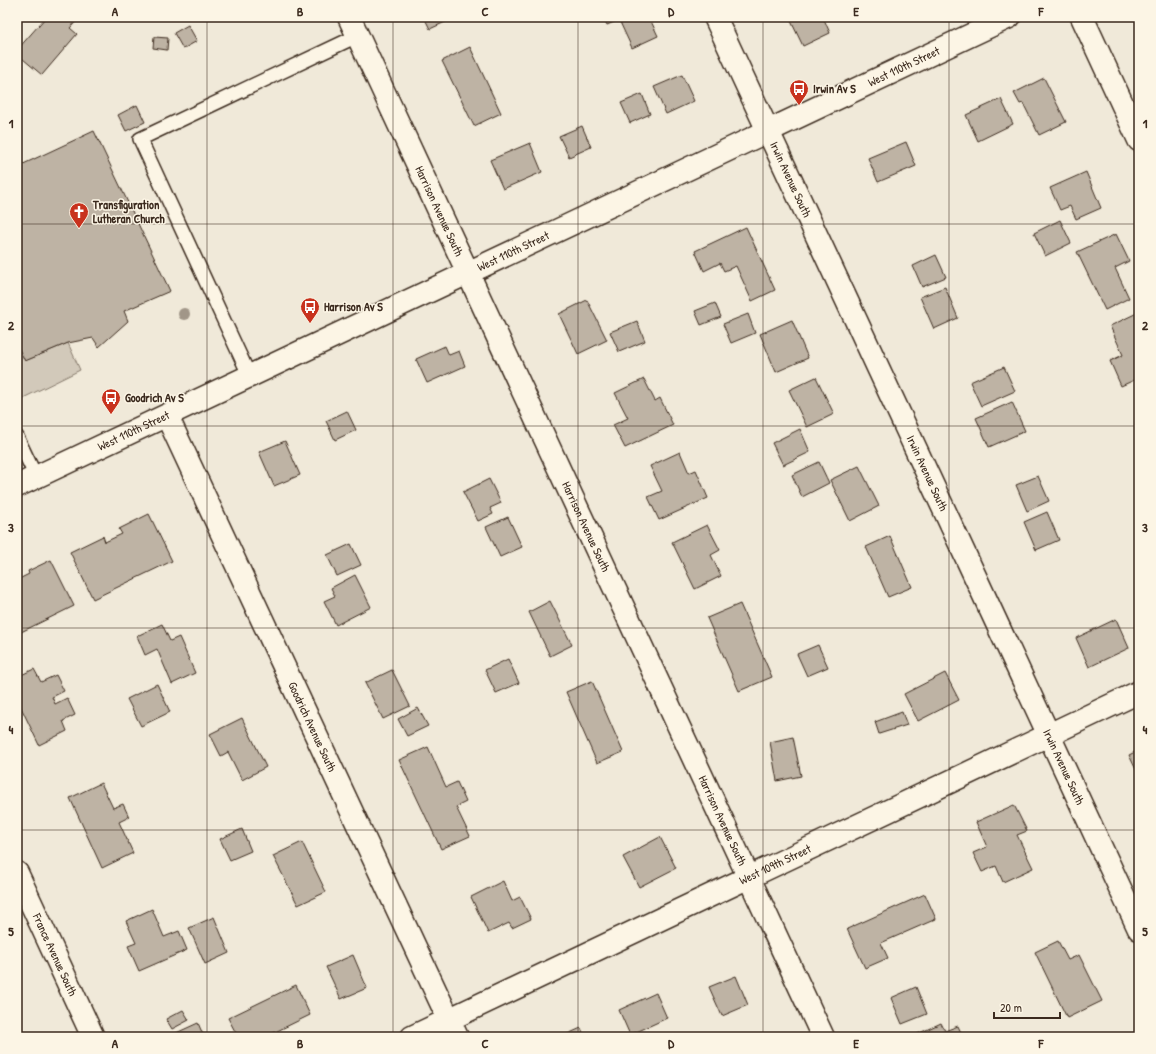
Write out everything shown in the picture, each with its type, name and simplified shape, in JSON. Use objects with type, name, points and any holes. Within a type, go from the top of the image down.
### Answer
[{"type":"street","name":"Irwin Avenue South","points":[[715,17],[1139,929]]},
{"type":"street","name":"West 110th Street","points":[[26,482],[1009,17]]},
{"type":"street","points":[[1082,17],[1139,140]]},
{"type":"street","name":"Harrison Avenue South","points":[[353,27],[823,1037]]},
{"type":"street","name":"Goodrich Avenue South","points":[[167,416],[453,1028]]},
{"type":"street","name":"West 109th Street","points":[[412,1037],[453,1028],[748,877],[1139,692]]},
{"type":"street","name":"France Avenue South","points":[[17,873],[93,1037]]},
{"type":"lane","points":[[250,377],[140,138],[353,27]]},
{"type":"lane","points":[[17,437],[26,482]]},
{"type":"shaded area","points":[[68,343],[80,370],[17,401],[17,355],[21,353],[25,361]]},
{"type":"building","points":[[46,17],[80,17],[70,28],[77,34],[42,75],[17,54],[17,50]]},
{"type":"building","points":[[424,17],[456,17],[430,29]]},
{"type":"building","points":[[603,17],[649,17],[658,36],[632,48],[619,20],[607,25]]},
{"type":"building","points":[[789,17],[823,17],[830,33],[803,46]]},
{"type":"building","points":[[188,25],[197,41],[183,49],[174,33]]},
{"type":"building","points":[[154,37],[168,38],[167,50],[153,48]]},
{"type":"building","points":[[470,47],[501,113],[474,126],[442,61]]},
{"type":"building","points":[[682,75],[694,101],[666,114],[654,87]]},
{"type":"building","points":[[1044,78],[1066,122],[1039,135],[1023,103],[1020,104],[1014,93]]},
{"type":"building","points":[[642,94],[650,114],[630,123],[621,103]]},
{"type":"building","points":[[1001,99],[1013,124],[978,141],[966,115]]},
{"type":"building","points":[[137,105],[145,122],[126,131],[118,115]]},
{"type":"building","points":[[582,126],[591,147],[569,157],[559,136]]},
{"type":"building","name":"Transfiguration Lutheran Church","points":[[94,131],[170,291],[124,311],[128,321],[99,347],[93,338],[68,343],[25,361],[17,345],[17,167]]},
{"type":"building","points":[[906,142],[916,166],[878,182],[868,158]]},
{"type":"building","points":[[530,143],[542,172],[503,189],[490,160]]},
{"type":"building","points":[[1086,172],[1101,208],[1076,219],[1070,206],[1060,210],[1050,188]]},
{"type":"building","points":[[1060,220],[1071,243],[1045,256],[1034,233]]},
{"type":"building","points":[[746,227],[775,290],[752,301],[736,266],[724,271],[720,263],[704,271],[695,251]]},
{"type":"building","points":[[1116,234],[1129,261],[1115,268],[1129,298],[1105,310],[1077,252]]},
{"type":"building","points":[[936,255],[946,277],[922,287],[913,266]]},
{"type":"building","points":[[945,287],[958,318],[934,329],[920,297]]},
{"type":"building","points":[[587,300],[607,340],[578,354],[559,314]]},
{"type":"building","points":[[715,303],[721,317],[701,325],[695,311]]},
{"type":"building","points":[[1139,312],[1139,378],[1121,386],[1110,361],[1123,355],[1110,326]]},
{"type":"building","points":[[748,314],[755,333],[731,343],[723,324]]},
{"type":"building","points":[[792,320],[808,358],[776,372],[760,334]]},
{"type":"building","points":[[637,321],[645,341],[619,352],[610,332]]},
{"type":"building","points":[[445,346],[449,355],[459,351],[465,366],[427,383],[416,359]]},
{"type":"building","points":[[1004,367],[1015,391],[981,406],[970,382]]},
{"type":"building","points":[[816,377],[834,414],[807,427],[789,390]]},
{"type":"building","points":[[644,379],[655,401],[660,398],[673,425],[625,448],[613,425],[628,418],[615,393]]},
{"type":"building","points":[[1012,402],[1025,431],[989,447],[976,418]]},
{"type":"building","points":[[347,411],[356,430],[335,440],[326,421]]},
{"type":"building","points":[[800,429],[810,452],[783,465],[772,443]]},
{"type":"building","points":[[285,441],[300,475],[274,486],[259,452]]},
{"type":"building","points":[[680,452],[689,473],[696,470],[708,498],[659,520],[648,497],[662,491],[650,466]]},
{"type":"building","points":[[819,462],[829,483],[802,497],[792,475]]},
{"type":"building","points":[[859,466],[879,506],[850,521],[830,480]]},
{"type":"building","points":[[1038,476],[1049,501],[1027,511],[1016,485]]},
{"type":"building","points":[[489,479],[501,503],[490,508],[493,514],[478,521],[463,492]]},
{"type":"building","points":[[1047,512],[1059,540],[1036,550],[1024,522]]},
{"type":"building","points":[[149,514],[172,561],[93,599],[70,552],[103,536],[105,542],[122,534],[119,529]]},
{"type":"building","points":[[508,517],[522,547],[500,557],[486,527]]},
{"type":"building","points":[[707,525],[720,550],[711,555],[721,576],[695,589],[672,542]]},
{"type":"building","points":[[890,536],[912,587],[888,597],[866,547]]},
{"type":"building","points":[[351,544],[361,565],[337,576],[327,555]]},
{"type":"building","points":[[51,560],[74,606],[17,634],[17,580],[29,574],[28,571]]},
{"type":"building","points":[[355,575],[371,607],[336,625],[324,601],[335,596],[331,588]]},
{"type":"building","points":[[550,601],[572,645],[550,656],[529,612]]},
{"type":"building","points":[[740,604],[772,677],[739,691],[707,618]]},
{"type":"building","points":[[1116,619],[1129,648],[1089,667],[1076,638]]},
{"type":"building","points":[[162,624],[170,641],[179,637],[195,673],[172,684],[157,649],[145,655],[137,636]]},
{"type":"building","points":[[818,645],[828,667],[807,676],[797,654]]},
{"type":"building","points":[[508,659],[519,683],[496,693],[485,670]]},
{"type":"building","points":[[34,669],[41,682],[56,675],[64,691],[52,697],[55,704],[67,698],[75,715],[63,721],[67,731],[39,745],[17,699],[17,677]]},
{"type":"building","points":[[392,670],[410,706],[383,719],[365,683]]},
{"type":"building","points":[[945,673],[959,700],[918,721],[904,694]]},
{"type":"building","points":[[592,681],[623,752],[597,763],[566,692]]},
{"type":"building","points":[[157,684],[170,712],[141,726],[127,699]]},
{"type":"building","points":[[418,708],[428,726],[407,736],[398,719]]},
{"type":"building","points":[[902,712],[907,725],[879,734],[875,722]]},
{"type":"building","points":[[242,718],[266,767],[242,780],[228,752],[221,756],[210,734]]},
{"type":"building","points":[[793,737],[801,776],[777,781],[770,742]]},
{"type":"building","points":[[428,747],[446,787],[457,782],[466,802],[456,807],[470,836],[441,849],[399,760]]},
{"type":"building","points":[[1139,750],[1139,776],[1129,755]]},
{"type":"building","points":[[101,783],[113,808],[123,804],[129,817],[119,822],[133,853],[102,868],[70,798]]},
{"type":"building","points":[[1014,805],[1027,831],[1017,835],[1033,868],[1003,882],[996,866],[982,872],[973,853],[987,847],[976,822]]},
{"type":"building","points":[[242,829],[251,851],[230,860],[220,839]]},
{"type":"building","points":[[660,837],[676,868],[639,887],[623,857]]},
{"type":"building","points":[[302,842],[326,892],[298,905],[273,856]]},
{"type":"building","points":[[503,881],[512,901],[520,897],[531,919],[512,928],[509,923],[488,933],[471,897]]},
{"type":"building","points":[[925,894],[936,919],[881,943],[888,958],[865,968],[847,929]]},
{"type":"building","points":[[152,909],[164,937],[179,931],[187,950],[139,971],[128,946],[136,943],[126,921]]},
{"type":"building","points":[[214,917],[229,953],[205,964],[189,928]]},
{"type":"building","points":[[1058,941],[1068,960],[1079,955],[1102,1001],[1067,1018],[1035,952]]},
{"type":"building","points":[[353,955],[367,988],[341,999],[326,967]]},
{"type":"building","points":[[736,976],[748,1005],[722,1016],[709,987]]},
{"type":"building","points":[[296,985],[310,1015],[265,1037],[238,1037],[228,1018]]},
{"type":"building","points":[[916,987],[927,1014],[902,1024],[891,998]]},
{"type":"building","points":[[656,993],[667,1018],[630,1035],[619,1010]]},
{"type":"building","points":[[183,1010],[189,1020],[172,1029],[166,1019]]},
{"type":"building","points":[[198,1023],[204,1037],[175,1037],[174,1034]]},
{"type":"building","points":[[941,1023],[945,1031],[958,1026],[963,1037],[911,1037]]},
{"type":"building","points":[[581,1028],[585,1037],[561,1037]]},
{"type":"place","name":"Irwin Av S","points":[[799,106]]},
{"type":"place","name":"Transfiguration Lutheran Church","points":[[79,229]]},
{"type":"place","name":"Harrison Av S","points":[[310,324]]},
{"type":"place","name":"Goodrich Av S","points":[[111,415]]}]
